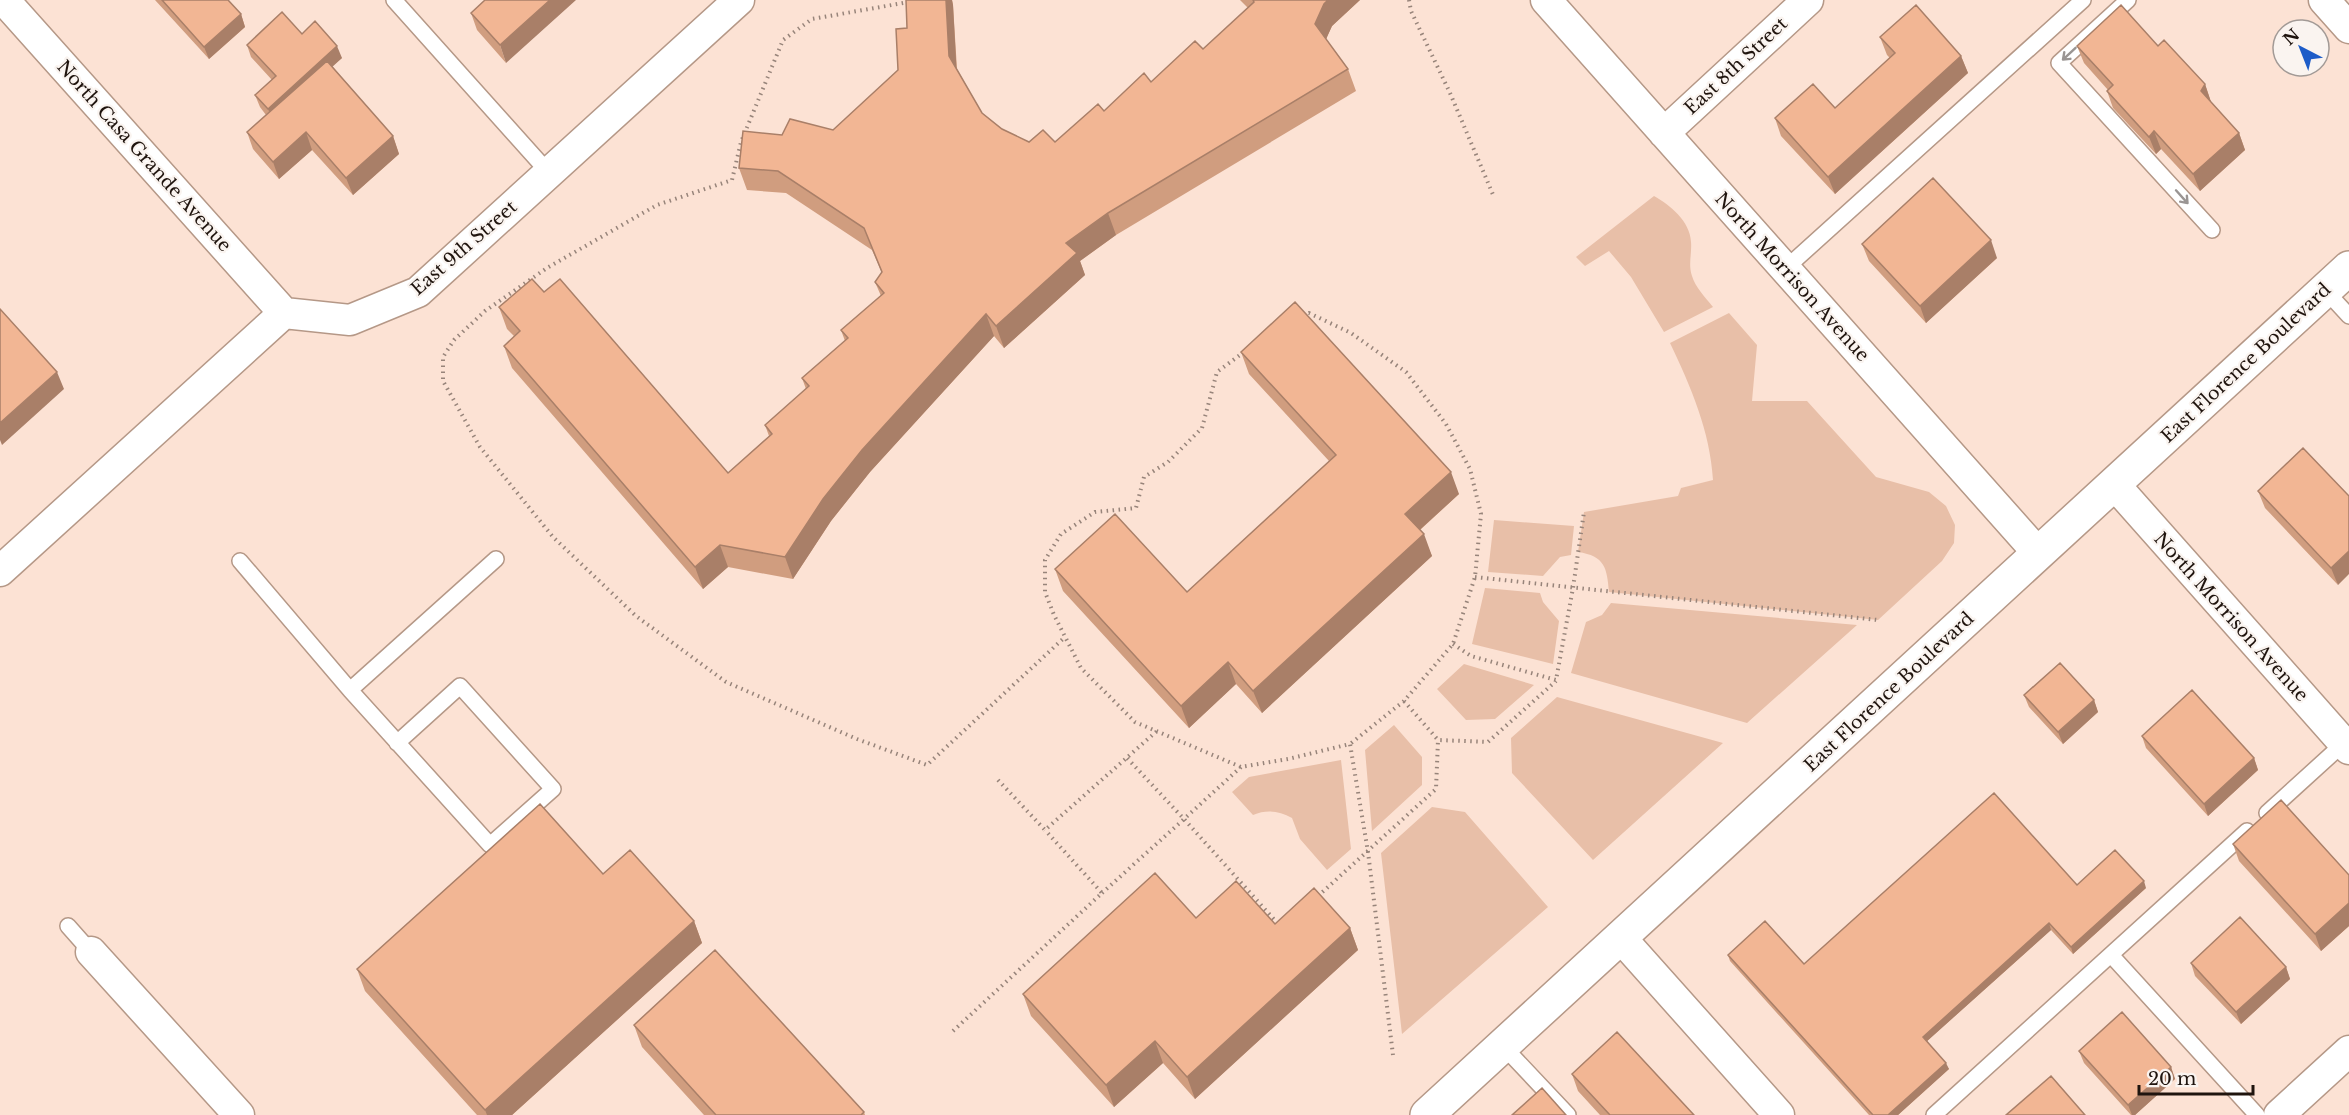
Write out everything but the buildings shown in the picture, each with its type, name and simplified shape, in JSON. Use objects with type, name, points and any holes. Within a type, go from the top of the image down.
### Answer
[{"type":"main road","name":"East Florence Boulevard","points":[[1427,1115],[2349,268]]},
{"type":"street","name":"North Casa Grande Avenue","points":[[4,0],[284,313]]},
{"type":"street","name":"East 9th Street","points":[[284,313],[350,320],[418,292],[739,0]]},
{"type":"street","name":"North Morrison Avenue","points":[[1546,0],[2038,554]]},
{"type":"street","name":"East 8th Street","points":[[1664,133],[1808,0]]},
{"type":"street","points":[[2324,0],[2349,28]]},
{"type":"street","points":[[0,571],[284,313]]},
{"type":"street","name":"North Morrison Avenue","points":[[2114,484],[2347,746]]},
{"type":"street","points":[[1621,938],[1779,1115]]},
{"type":"street","points":[[91,952],[239,1115]]},
{"type":"street","points":[[2279,1115],[2349,1051]]},
{"type":"lane","points":[[394,0],[549,173]]},
{"type":"lane","points":[[1785,269],[2083,0]]},
{"type":"lane","points":[[2128,0],[2059,63],[2212,230]]},
{"type":"lane","points":[[2325,290],[2349,316]]},
{"type":"lane","points":[[350,690],[496,559]]},
{"type":"lane","points":[[240,561],[350,690],[397,743],[490,845],[553,789],[460,686],[397,743]]},
{"type":"lane","points":[[1934,1115],[2347,746]]},
{"type":"lane","points":[[68,926],[91,952]]},
{"type":"lane","points":[[2111,955],[2257,1115]]},
{"type":"lane","points":[[1503,1046],[1568,1115]]},
{"type":"path","points":[[920,0],[812,19],[783,40],[741,142],[732,180],[657,205],[547,268],[485,311],[454,340],[443,357],[443,381],[480,447],[553,537],[636,616],[726,682],[857,739],[927,765],[1065,637]]},
{"type":"path","points":[[1409,0],[1411,11],[1450,93],[1494,197]]},
{"type":"path","points":[[1253,345],[1217,372],[1202,428],[1168,462],[1143,477],[1136,508],[1095,512],[1061,534],[1045,560],[1045,592],[1081,668],[1135,722],[1241,767],[1288,759],[1350,744],[1404,701],[1454,644],[1475,577],[1481,514],[1470,469],[1446,424],[1406,372],[1351,333],[1309,313],[1298,316]]},
{"type":"path","points":[[1438,740],[1488,742],[1556,680],[1584,512]]},
{"type":"path","points":[[1475,577],[1878,620]]},
{"type":"path","points":[[1454,644],[1471,656],[1556,680]]},
{"type":"path","points":[[1313,901],[1436,789],[1438,740],[1404,701]]},
{"type":"path","points":[[1045,830],[1157,732]]},
{"type":"path","points":[[1350,744],[1368,852],[1393,1055]]},
{"type":"path","points":[[1127,758],[1282,928]]},
{"type":"path","points":[[953,1031],[1241,767]]},
{"type":"path","points":[[998,780],[1101,894]]},
{"type":"shaded area","points":[[1654,196],[1672,209],[1687,227],[1691,242],[1690,267],[1693,280],[1713,307],[1664,332],[1631,277],[1609,251],[1585,266],[1576,257]]},
{"type":"shaded area","points":[[1729,313],[1757,345],[1752,401],[1807,401],[1876,477],[1929,492],[1946,506],[1955,525],[1954,543],[1942,561],[1878,620],[1609,592],[1603,564],[1594,557],[1578,552],[1584,512],[1678,496],[1681,488],[1713,480],[1704,427],[1670,343]]},
{"type":"shaded area","points":[[1494,520],[1574,526],[1571,555],[1560,557],[1543,576],[1488,572]]},
{"type":"shaded area","points":[[1485,588],[1540,593],[1543,602],[1559,621],[1553,664],[1472,644]]},
{"type":"shaded area","points":[[1611,603],[1857,625],[1747,723],[1571,673],[1586,622],[1602,615]]},
{"type":"shaded area","points":[[1464,664],[1534,685],[1495,719],[1466,720],[1437,689]]},
{"type":"shaded area","points":[[1557,697],[1723,743],[1593,860],[1512,773],[1511,738]]},
{"type":"shaded area","points":[[1394,725],[1422,757],[1422,785],[1372,831],[1365,750]]},
{"type":"shaded area","points":[[1341,760],[1351,849],[1327,870],[1300,839],[1292,818],[1273,812],[1253,815],[1232,792],[1249,777]]},
{"type":"shaded area","points":[[1432,807],[1465,812],[1548,907],[1402,1034],[1381,853]]}]
